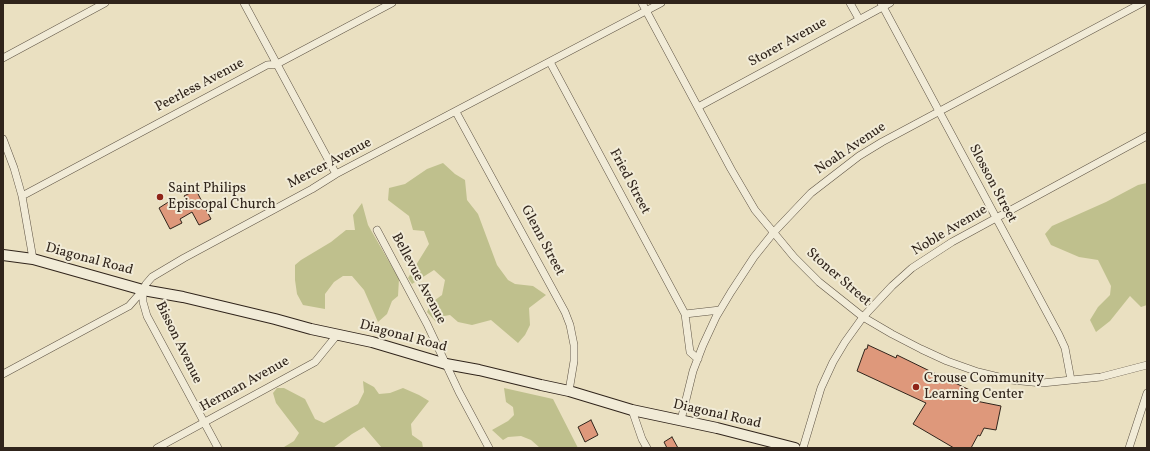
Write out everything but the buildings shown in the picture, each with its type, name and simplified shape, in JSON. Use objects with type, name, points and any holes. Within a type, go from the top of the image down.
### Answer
[{"type":"street","points":[[3,58],[106,3]]},
{"type":"street","points":[[244,3],[336,174]]},
{"type":"street","name":"Peerless Avenue","points":[[22,196],[267,65],[277,64],[392,3]]},
{"type":"street","name":"Stoner Street","points":[[642,3],[748,198],[794,257],[819,282],[863,317],[921,349],[954,364],[1007,379],[1036,383],[1071,380],[1101,377],[1147,365]]},
{"type":"street","name":"Mercer Avenue","points":[[3,374],[129,306],[152,277],[184,258],[312,189],[336,174],[661,3]]},
{"type":"street","points":[[850,3],[859,19]]},
{"type":"street","name":"Storer Avenue","points":[[698,107],[882,5],[890,3]]},
{"type":"street","name":"Noah Avenue","points":[[681,420],[693,371],[720,310],[754,257],[774,232],[811,193],[854,160],[882,142],[1142,3]]},
{"type":"street","name":"Slosson Street","points":[[882,5],[1059,335],[1065,348],[1071,380]]},
{"type":"street","name":"Fried Street","points":[[550,62],[685,314],[690,352],[698,359]]},
{"type":"street","name":"Glenn Street","points":[[456,112],[565,312],[570,325],[574,346],[574,361],[569,391]]},
{"type":"street","name":"Noble Avenue","points":[[803,448],[821,388],[845,342],[863,317],[882,296],[912,268],[952,242],[1147,136]]},
{"type":"street","points":[[3,139],[14,168],[22,196],[33,259]]},
{"type":"street","name":"Bellevue Avenue","points":[[378,230],[489,448]]},
{"type":"street","name":"Diagonal Road","points":[[3,255],[33,259],[143,290],[183,297],[337,335],[380,344],[446,364],[479,370],[569,391],[632,410],[681,420],[795,448]]},
{"type":"street","name":"Bisson Avenue","points":[[143,290],[143,302],[147,316],[218,448]]},
{"type":"street","points":[[685,314],[720,310]]},
{"type":"street","name":"Herman Avenue","points":[[157,448],[315,362],[337,335]]},
{"type":"street","points":[[1128,448],[1147,393]]},
{"type":"street","points":[[632,410],[642,439],[647,448]]},
{"type":"green space","points":[[443,163],[455,174],[465,180],[467,200],[478,214],[497,265],[508,280],[515,284],[533,286],[546,295],[529,308],[530,325],[525,335],[518,343],[491,320],[472,325],[458,322],[450,315],[444,316],[436,322],[427,312],[431,303],[442,295],[445,280],[434,270],[412,284],[408,278],[429,244],[424,231],[413,230],[409,216],[388,200],[389,188],[405,184],[427,169]]},
{"type":"green space","points":[[1147,183],[1147,305],[1141,307],[1130,296],[1110,321],[1096,332],[1090,320],[1098,307],[1110,295],[1111,286],[1098,260],[1079,257],[1051,245],[1045,234],[1052,226],[1106,202],[1138,185]]},
{"type":"green space","points":[[362,203],[368,225],[399,279],[398,296],[392,301],[387,314],[378,322],[364,290],[352,276],[343,276],[334,282],[325,294],[325,309],[303,305],[297,294],[295,280],[295,265],[301,260],[331,242],[346,230],[355,230],[353,215]]},
{"type":"green space","points":[[363,381],[374,387],[379,394],[390,393],[403,388],[429,401],[411,424],[412,435],[422,442],[423,448],[382,448],[364,427],[333,448],[284,447],[294,441],[299,433],[276,403],[273,393],[277,388],[284,388],[305,399],[315,419],[324,423],[358,404],[364,392]]},
{"type":"green space","points":[[504,388],[553,399],[578,448],[540,448],[531,440],[521,436],[508,437],[503,440],[492,430],[508,421],[514,415],[513,407],[506,402]]},
{"type":"place","name":"Saint Philips Episcopal Church","points":[[160,197]]},
{"type":"place","name":"Crouse Community Learning Center","points":[[916,387]]}]
